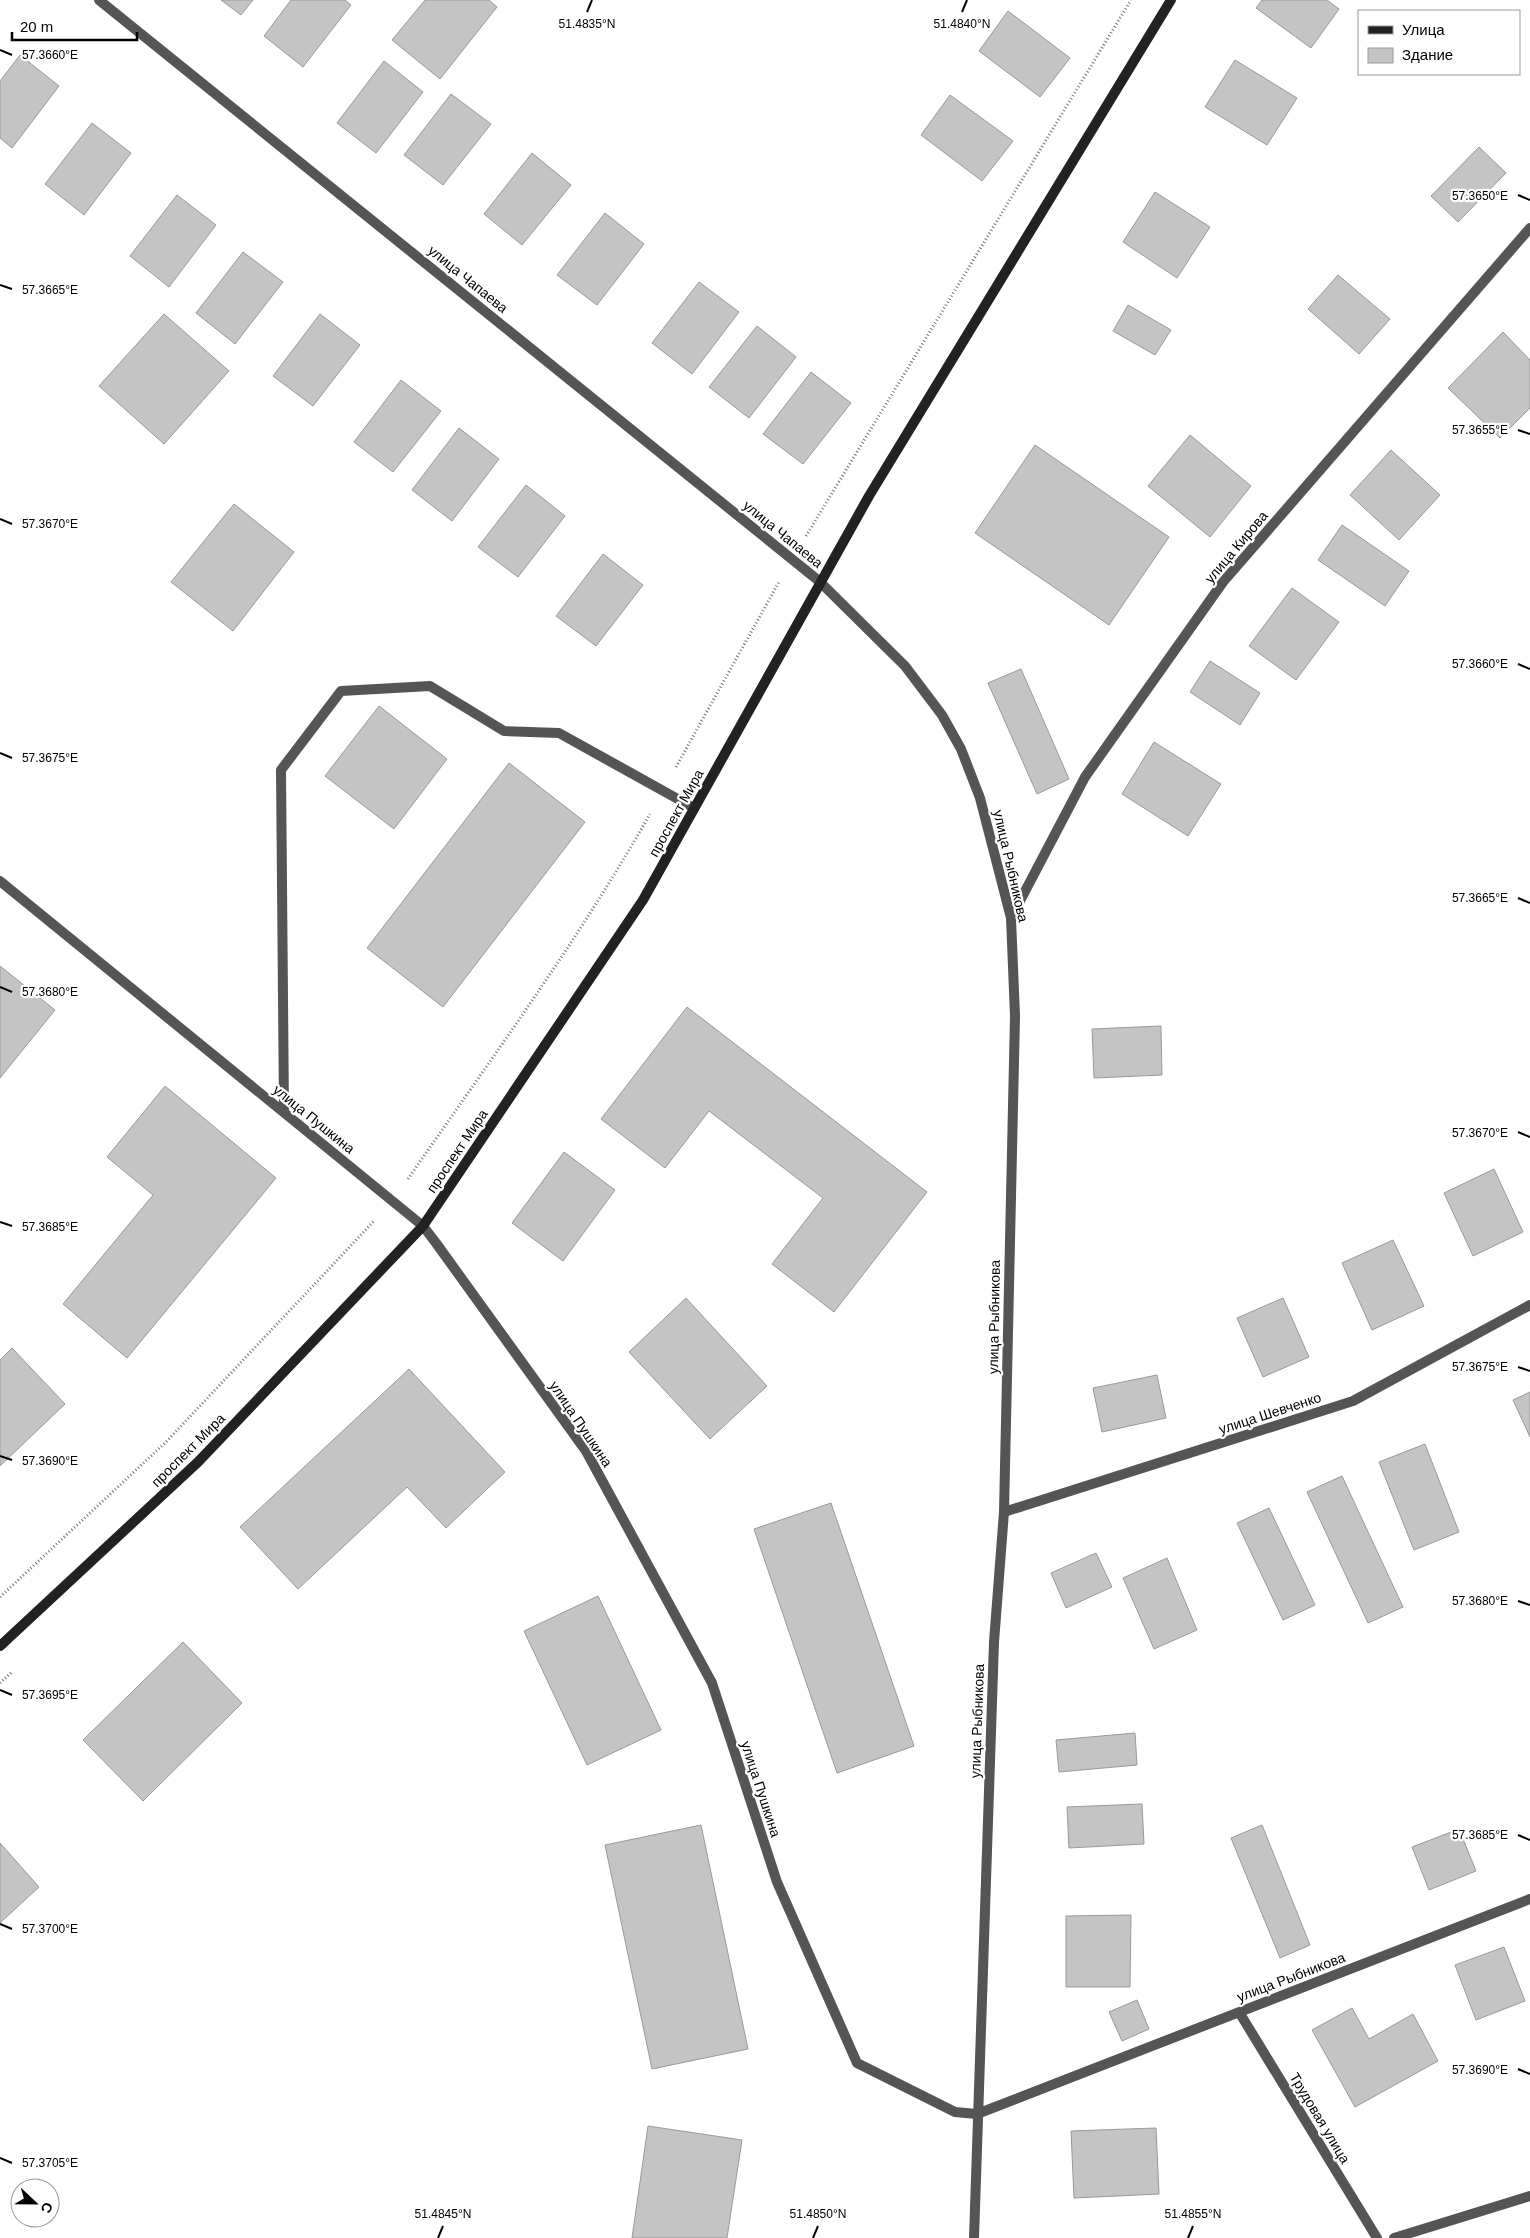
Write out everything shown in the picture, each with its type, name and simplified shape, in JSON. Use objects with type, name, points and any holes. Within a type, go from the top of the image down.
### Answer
[{"type":"main road","name":"проспект Мира","points":[[0,1646],[198,1462],[423,1226],[643,900],[819,581],[874,487],[1172,0]]},
{"type":"street","name":"улица Чапаева","points":[[99,0],[819,581]]},
{"type":"street","name":"улица Кирова","points":[[1011,918],[1085,777],[1222,582],[1530,228]]},
{"type":"street","name":"улица Рыбникова","points":[[819,581],[905,666],[946,723],[961,749],[980,798],[1011,918],[1016,1016],[1004,1512],[994,1642],[974,2238]]},
{"type":"street","points":[[284,1112],[281,770],[341,691],[430,686],[504,731],[559,733],[694,808]]},
{"type":"street","name":"улица Пушкина","points":[[0,881],[423,1226],[586,1451],[712,1683],[777,1882],[857,2063],[955,2112],[977,2114]]},
{"type":"street","name":"улица Шевченко","points":[[1004,1512],[1353,1401],[1530,1305]]},
{"type":"street","name":"улица Рыбникова","points":[[977,2114],[1530,1899]]},
{"type":"street","name":"Трудовая улица","points":[[1239,2012],[1377,2238]]},
{"type":"street","points":[[1394,2238],[1530,2196]]},
{"type":"path","points":[[0,1597],[166,1442],[392,1201],[534,997],[611,882],[792,558],[1131,0]]},
{"type":"building","points":[[221,0],[253,0],[241,15]]},
{"type":"building","points":[[291,0],[345,0],[351,5],[303,67],[264,36]]},
{"type":"building","points":[[425,0],[489,0],[497,7],[440,79],[392,40]]},
{"type":"building","points":[[1262,0],[1327,0],[1339,9],[1311,48],[1256,8]]},
{"type":"building","points":[[1008,11],[1070,58],[1040,97],[979,51]]},
{"type":"building","points":[[20,55],[59,86],[12,148],[0,138],[0,81]]},
{"type":"building","points":[[1235,60],[1297,98],[1267,145],[1205,107]]},
{"type":"building","points":[[384,61],[423,92],[376,153],[337,123]]},
{"type":"building","points":[[451,94],[491,124],[443,185],[404,155]]},
{"type":"building","points":[[950,95],[1013,141],[982,181],[921,135]]},
{"type":"building","points":[[92,123],[131,153],[84,215],[45,184]]},
{"type":"building","points":[[1479,147],[1506,173],[1458,222],[1431,196]]},
{"type":"building","points":[[532,153],[571,185],[522,245],[484,214]]},
{"type":"building","points":[[1155,192],[1210,227],[1177,278],[1123,242]]},
{"type":"building","points":[[177,195],[216,225],[169,287],[130,256]]},
{"type":"building","points":[[605,213],[644,244],[597,305],[557,275]]},
{"type":"building","points":[[243,252],[283,282],[235,344],[196,313]]},
{"type":"building","points":[[1338,275],[1390,319],[1359,354],[1308,309]]},
{"type":"building","points":[[699,282],[739,312],[692,374],[652,343]]},
{"type":"building","points":[[1128,305],[1171,330],[1155,355],[1113,331]]},
{"type":"building","points":[[164,314],[229,371],[164,444],[99,386]]},
{"type":"building","points":[[320,314],[360,345],[313,406],[273,376]]},
{"type":"building","points":[[757,326],[796,357],[749,418],[709,387]]},
{"type":"building","points":[[1503,332],[1530,360],[1530,408],[1500,438],[1448,388]]},
{"type":"building","points":[[811,372],[851,403],[803,464],[763,434]]},
{"type":"building","points":[[401,380],[441,411],[393,472],[354,442]]},
{"type":"building","points":[[459,428],[499,459],[452,521],[412,490]]},
{"type":"building","points":[[1190,435],[1251,486],[1210,537],[1148,486]]},
{"type":"building","points":[[1035,445],[1169,537],[1109,625],[975,533]]},
{"type":"building","points":[[1391,450],[1440,495],[1399,540],[1350,495]]},
{"type":"building","points":[[526,485],[565,516],[518,577],[478,547]]},
{"type":"building","points":[[234,504],[294,552],[233,631],[171,582]]},
{"type":"building","points":[[1342,525],[1409,571],[1385,606],[1318,560]]},
{"type":"building","points":[[603,554],[643,585],[596,646],[556,616]]},
{"type":"building","points":[[1292,588],[1339,622],[1296,680],[1249,646]]},
{"type":"building","points":[[1210,661],[1260,693],[1240,725],[1190,692]]},
{"type":"building","points":[[1021,669],[1069,779],[1037,794],[988,683]]},
{"type":"building","points":[[379,706],[447,759],[394,829],[325,776]]},
{"type":"building","points":[[1154,742],[1221,784],[1188,836],[1122,794]]},
{"type":"building","points":[[509,763],[585,822],[443,1007],[367,948]]},
{"type":"building","points":[[0,966],[55,1010],[0,1078]]},
{"type":"building","points":[[687,1007],[927,1192],[834,1312],[772,1264],[823,1198],[709,1111],[665,1168],[601,1119]]},
{"type":"building","points":[[1161,1026],[1162,1075],[1094,1078],[1092,1029]]},
{"type":"building","points":[[165,1086],[276,1178],[127,1358],[63,1304],[153,1195],[107,1157]]},
{"type":"building","points":[[564,1152],[615,1190],[563,1261],[512,1223]]},
{"type":"building","points":[[1494,1169],[1523,1232],[1473,1256],[1444,1193]]},
{"type":"building","points":[[1393,1240],[1424,1306],[1372,1330],[1342,1263]]},
{"type":"building","points":[[686,1298],[767,1386],[710,1439],[629,1352]]},
{"type":"building","points":[[1283,1298],[1309,1357],[1263,1377],[1237,1318]]},
{"type":"building","points":[[12,1348],[65,1404],[0,1466],[0,1360]]},
{"type":"building","points":[[409,1369],[505,1472],[446,1528],[407,1487],[298,1589],[240,1527]]},
{"type":"building","points":[[1157,1375],[1166,1418],[1102,1432],[1093,1388]]},
{"type":"building","points":[[1530,1392],[1530,1437],[1513,1400]]},
{"type":"building","points":[[1425,1444],[1459,1532],[1414,1550],[1379,1462]]},
{"type":"building","points":[[1342,1476],[1403,1607],[1368,1623],[1307,1492]]},
{"type":"building","points":[[831,1503],[914,1746],[837,1773],[754,1529]]},
{"type":"building","points":[[1269,1508],[1315,1605],[1283,1620],[1237,1523]]},
{"type":"building","points":[[1096,1553],[1112,1587],[1066,1608],[1051,1573]]},
{"type":"building","points":[[1167,1558],[1197,1630],[1154,1649],[1123,1578]]},
{"type":"building","points":[[598,1596],[661,1730],[587,1765],[524,1631]]},
{"type":"building","points":[[183,1642],[242,1703],[143,1801],[83,1740]]},
{"type":"building","points":[[1135,1733],[1137,1765],[1059,1772],[1056,1740]]},
{"type":"building","points":[[1142,1804],[1144,1844],[1069,1848],[1067,1807]]},
{"type":"building","points":[[701,1825],[748,2049],[652,2069],[605,1845]]},
{"type":"building","points":[[1262,1825],[1310,1945],[1280,1958],[1231,1838]]},
{"type":"building","points":[[1459,1829],[1476,1871],[1429,1890],[1412,1847]]},
{"type":"building","points":[[0,1843],[39,1887],[0,1923]]},
{"type":"building","points":[[1131,1915],[1130,1987],[1066,1987],[1066,1916]]},
{"type":"building","points":[[1504,1947],[1525,2001],[1476,2020],[1455,1965]]},
{"type":"building","points":[[1137,2000],[1149,2029],[1122,2041],[1109,2012]]},
{"type":"building","points":[[1352,2008],[1369,2039],[1413,2014],[1438,2061],[1355,2107],[1312,2030]]},
{"type":"building","points":[[648,2126],[742,2140],[727,2238],[632,2238]]},
{"type":"building","points":[[1156,2128],[1159,2194],[1074,2198],[1071,2131]]}]
